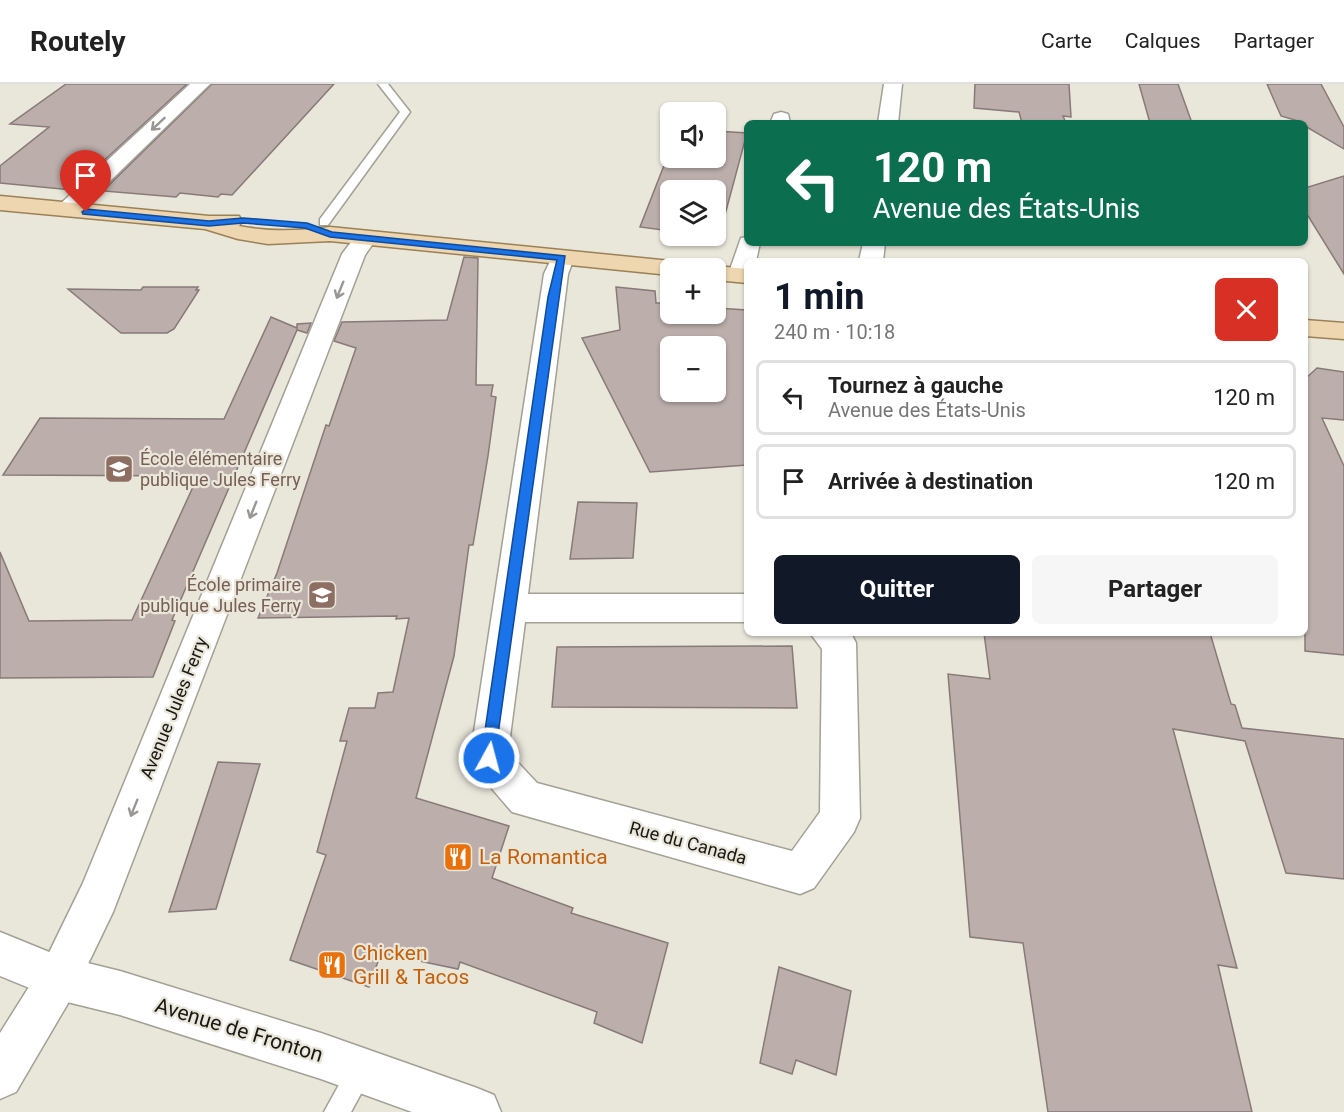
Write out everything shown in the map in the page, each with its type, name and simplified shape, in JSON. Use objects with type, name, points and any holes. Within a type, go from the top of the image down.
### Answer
[{"type":"main road","points":[[0,203],[209,223],[231,232],[297,239],[327,228],[366,238],[660,267]]},
{"type":"main road","points":[[726,274],[744,275]]},
{"type":"main road","points":[[1308,328],[1344,332]]},
{"type":"street","points":[[67,210],[201,84]]},
{"type":"street","points":[[888,120],[893,84]]},
{"type":"street","name":"Avenue Jules Ferry","points":[[0,1076],[59,978],[98,897],[354,255],[366,238]]},
{"type":"street","name":"Rue du Canada","points":[[562,258],[556,274],[489,758],[526,799],[800,874],[840,818],[839,644],[830,636]]},
{"type":"street","points":[[509,608],[744,608]]},
{"type":"street","name":"Avenue de Fronton","points":[[0,954],[59,978],[242,1029],[477,1112]]},
{"type":"lane","points":[[327,228],[405,112],[383,84]]},
{"type":"lane","points":[[337,1112],[361,1070]]},
{"type":"building","points":[[66,84],[187,84],[72,190],[0,183],[0,166],[49,127],[10,124]]},
{"type":"building","points":[[212,84],[334,84],[232,195],[221,194],[218,197],[180,193],[176,197],[103,191]]},
{"type":"building","points":[[975,84],[1069,84],[1071,117],[1063,116],[1065,120],[1021,120],[1019,112],[974,108]]},
{"type":"building","points":[[1139,84],[1178,84],[1191,120],[1149,120]]},
{"type":"building","points":[[1267,84],[1321,84],[1344,127],[1344,149],[1308,128],[1308,120],[1295,120],[1281,116]]},
{"type":"building","points":[[726,132],[744,133],[744,144],[726,211],[726,180],[660,180],[660,230],[640,227],[663,168],[726,168]]},
{"type":"building","points":[[1344,176],[1344,274],[1308,216],[1308,187]]},
{"type":"building","points":[[464,257],[478,258],[476,385],[493,385],[491,396],[496,397],[473,545],[469,545],[454,656],[416,798],[509,826],[492,878],[573,908],[571,913],[668,943],[642,1043],[594,1023],[597,1012],[460,962],[458,969],[381,953],[369,987],[290,960],[326,855],[317,852],[347,741],[340,741],[349,708],[375,708],[378,693],[393,692],[409,618],[396,619],[397,616],[258,618],[277,573],[326,425],[329,426],[356,348],[334,341],[342,322],[447,320]]},
{"type":"building","points":[[143,287],[198,287],[196,290],[199,290],[174,329],[167,333],[121,333],[68,289],[141,290]]},
{"type":"building","points":[[616,287],[655,291],[656,303],[660,303],[660,324],[726,324],[726,309],[744,310],[744,465],[650,472],[582,338],[620,330]]},
{"type":"building","points":[[271,317],[297,328],[297,324],[311,323],[307,333],[297,330],[172,620],[175,621],[153,677],[0,678],[0,552],[29,621],[132,620],[198,476],[3,475],[40,418],[224,419]]},
{"type":"building","points":[[1317,368],[1344,372],[1344,420],[1322,418],[1344,466],[1344,655],[1305,651],[1305,636],[1308,636],[1308,376]]},
{"type":"building","points":[[578,502],[637,503],[633,558],[570,559]]},
{"type":"building","points":[[984,636],[1211,636],[1231,704],[1235,705],[1242,728],[1344,739],[1344,879],[1286,873],[1245,741],[1173,729],[1237,968],[1218,965],[1252,1112],[1048,1112],[1023,943],[970,937],[948,674],[990,679]]},
{"type":"building","points":[[792,646],[797,708],[552,707],[557,647]]},
{"type":"building","points":[[218,762],[260,764],[216,909],[169,912]]},
{"type":"building","points":[[779,967],[851,991],[836,1075],[796,1060],[792,1074],[760,1063]]},
{"type":"place","name":"École élémentaire publique Jules Ferry","points":[[119,469]]},
{"type":"place","name":"École primaire publique Jules Ferry","points":[[322,595]]},
{"type":"place","name":"La Romantica","points":[[458,857]]},
{"type":"place","name":"Chicken Grill & Tacos","points":[[332,965]]},
{"type":"route","points":[[86,212],[209,223],[243,220],[307,226],[330,234],[562,258],[556,274],[489,758]]}]
